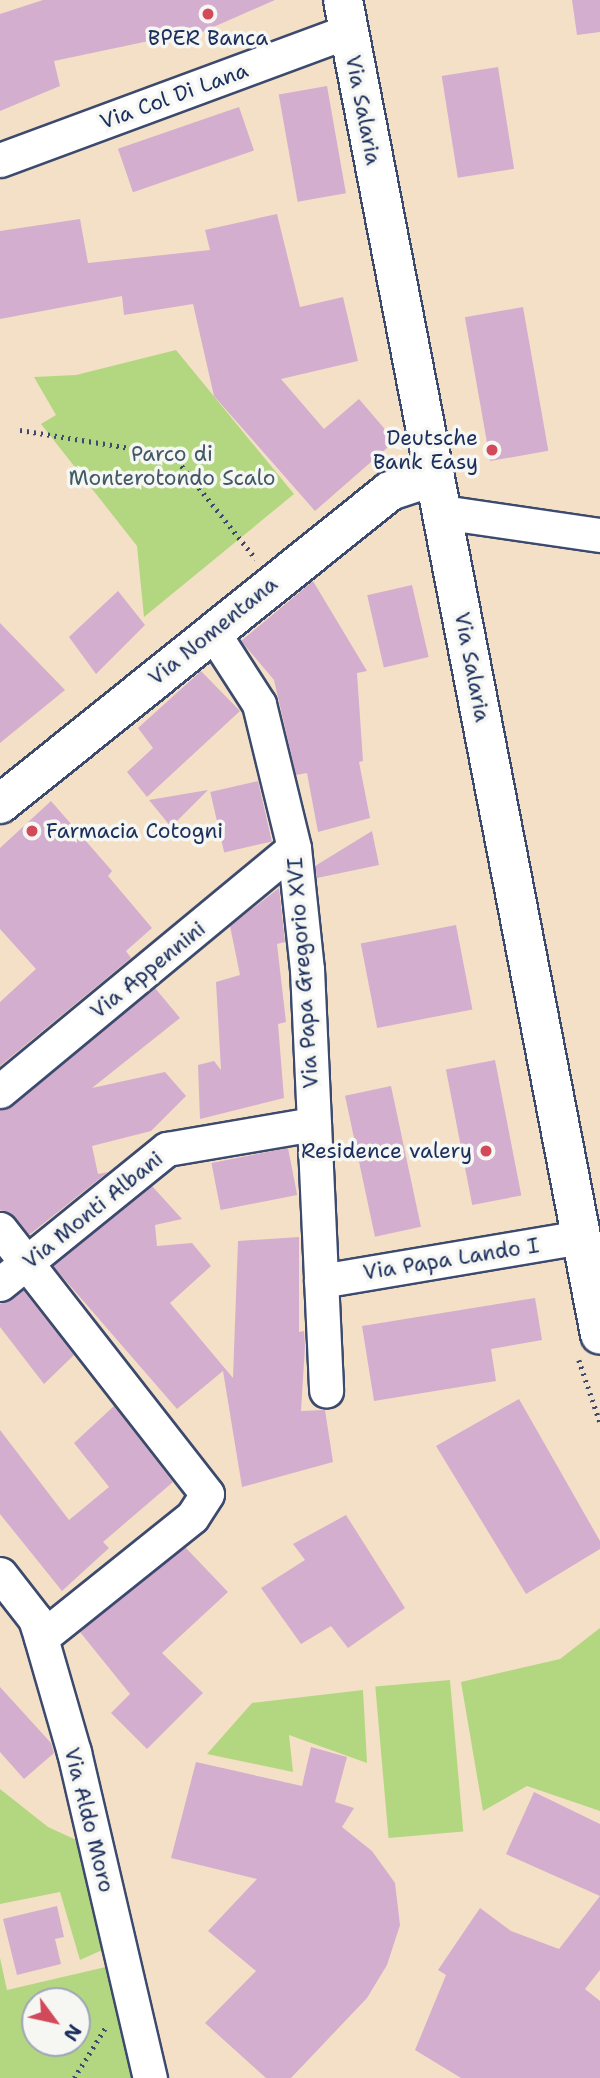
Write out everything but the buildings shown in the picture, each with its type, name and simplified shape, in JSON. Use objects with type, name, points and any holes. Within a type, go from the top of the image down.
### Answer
[{"type":"main road","name":"Via Salaria","points":[[345,16],[600,1334]]},
{"type":"main road","name":"Via Nomentana","points":[[0,804],[212,631],[390,491],[439,494]]},
{"type":"street","name":"Via Col Di Lana","points":[[0,160],[345,16]]},
{"type":"street","points":[[439,494],[600,535]]},
{"type":"street","name":"Via Papa Gregorio XVI","points":[[212,631],[259,704],[294,848],[307,970],[314,1124]]},
{"type":"street","name":"Via Appennini","points":[[0,1091],[294,848]]},
{"type":"street","points":[[314,1124],[326,1391]]},
{"type":"street","name":"Via Monti Albani","points":[[0,1284],[167,1149],[314,1124]]},
{"type":"street","points":[[0,1228],[207,1494],[192,1517],[41,1638]]},
{"type":"street","name":"Via Papa Lando I","points":[[321,1281],[581,1237]]},
{"type":"street","name":"Via Aldo Moro","points":[[0,1574],[35,1619],[41,1638],[74,1752],[150,2078]]},
{"type":"path","points":[[20,430],[173,455],[274,582]]},
{"type":"path","points":[[74,2078],[112,2018],[135,2012]]},
{"type":"green space","name":"Parco di Monterotondo Scalo","points":[[176,350],[294,494],[144,617],[137,546],[41,424],[56,415],[34,377],[76,375]]},
{"type":"green space","points":[[600,1628],[600,1811],[527,1786],[483,1811],[461,1682],[560,1659]]},
{"type":"green space","points":[[450,1680],[463,1831],[389,1838],[375,1687]]},
{"type":"green space","points":[[363,1690],[367,1763],[289,1735],[293,1772],[207,1754],[252,1703]]},
{"type":"green space","points":[[0,1789],[48,1827],[85,1844],[111,1946],[80,1960],[60,1892],[0,1904]]},
{"type":"green space","points":[[0,1958],[7,1990],[110,1966],[137,2078],[0,2078]]},
{"type":"place","name":"BPER Banca","points":[[208,14]]},
{"type":"place","name":"Deutsche Bank Easy","points":[[492,450]]},
{"type":"place","name":"Farmacia Cotogni","points":[[32,831]]},
{"type":"place","name":"Residence valery","points":[[486,1151]]}]
